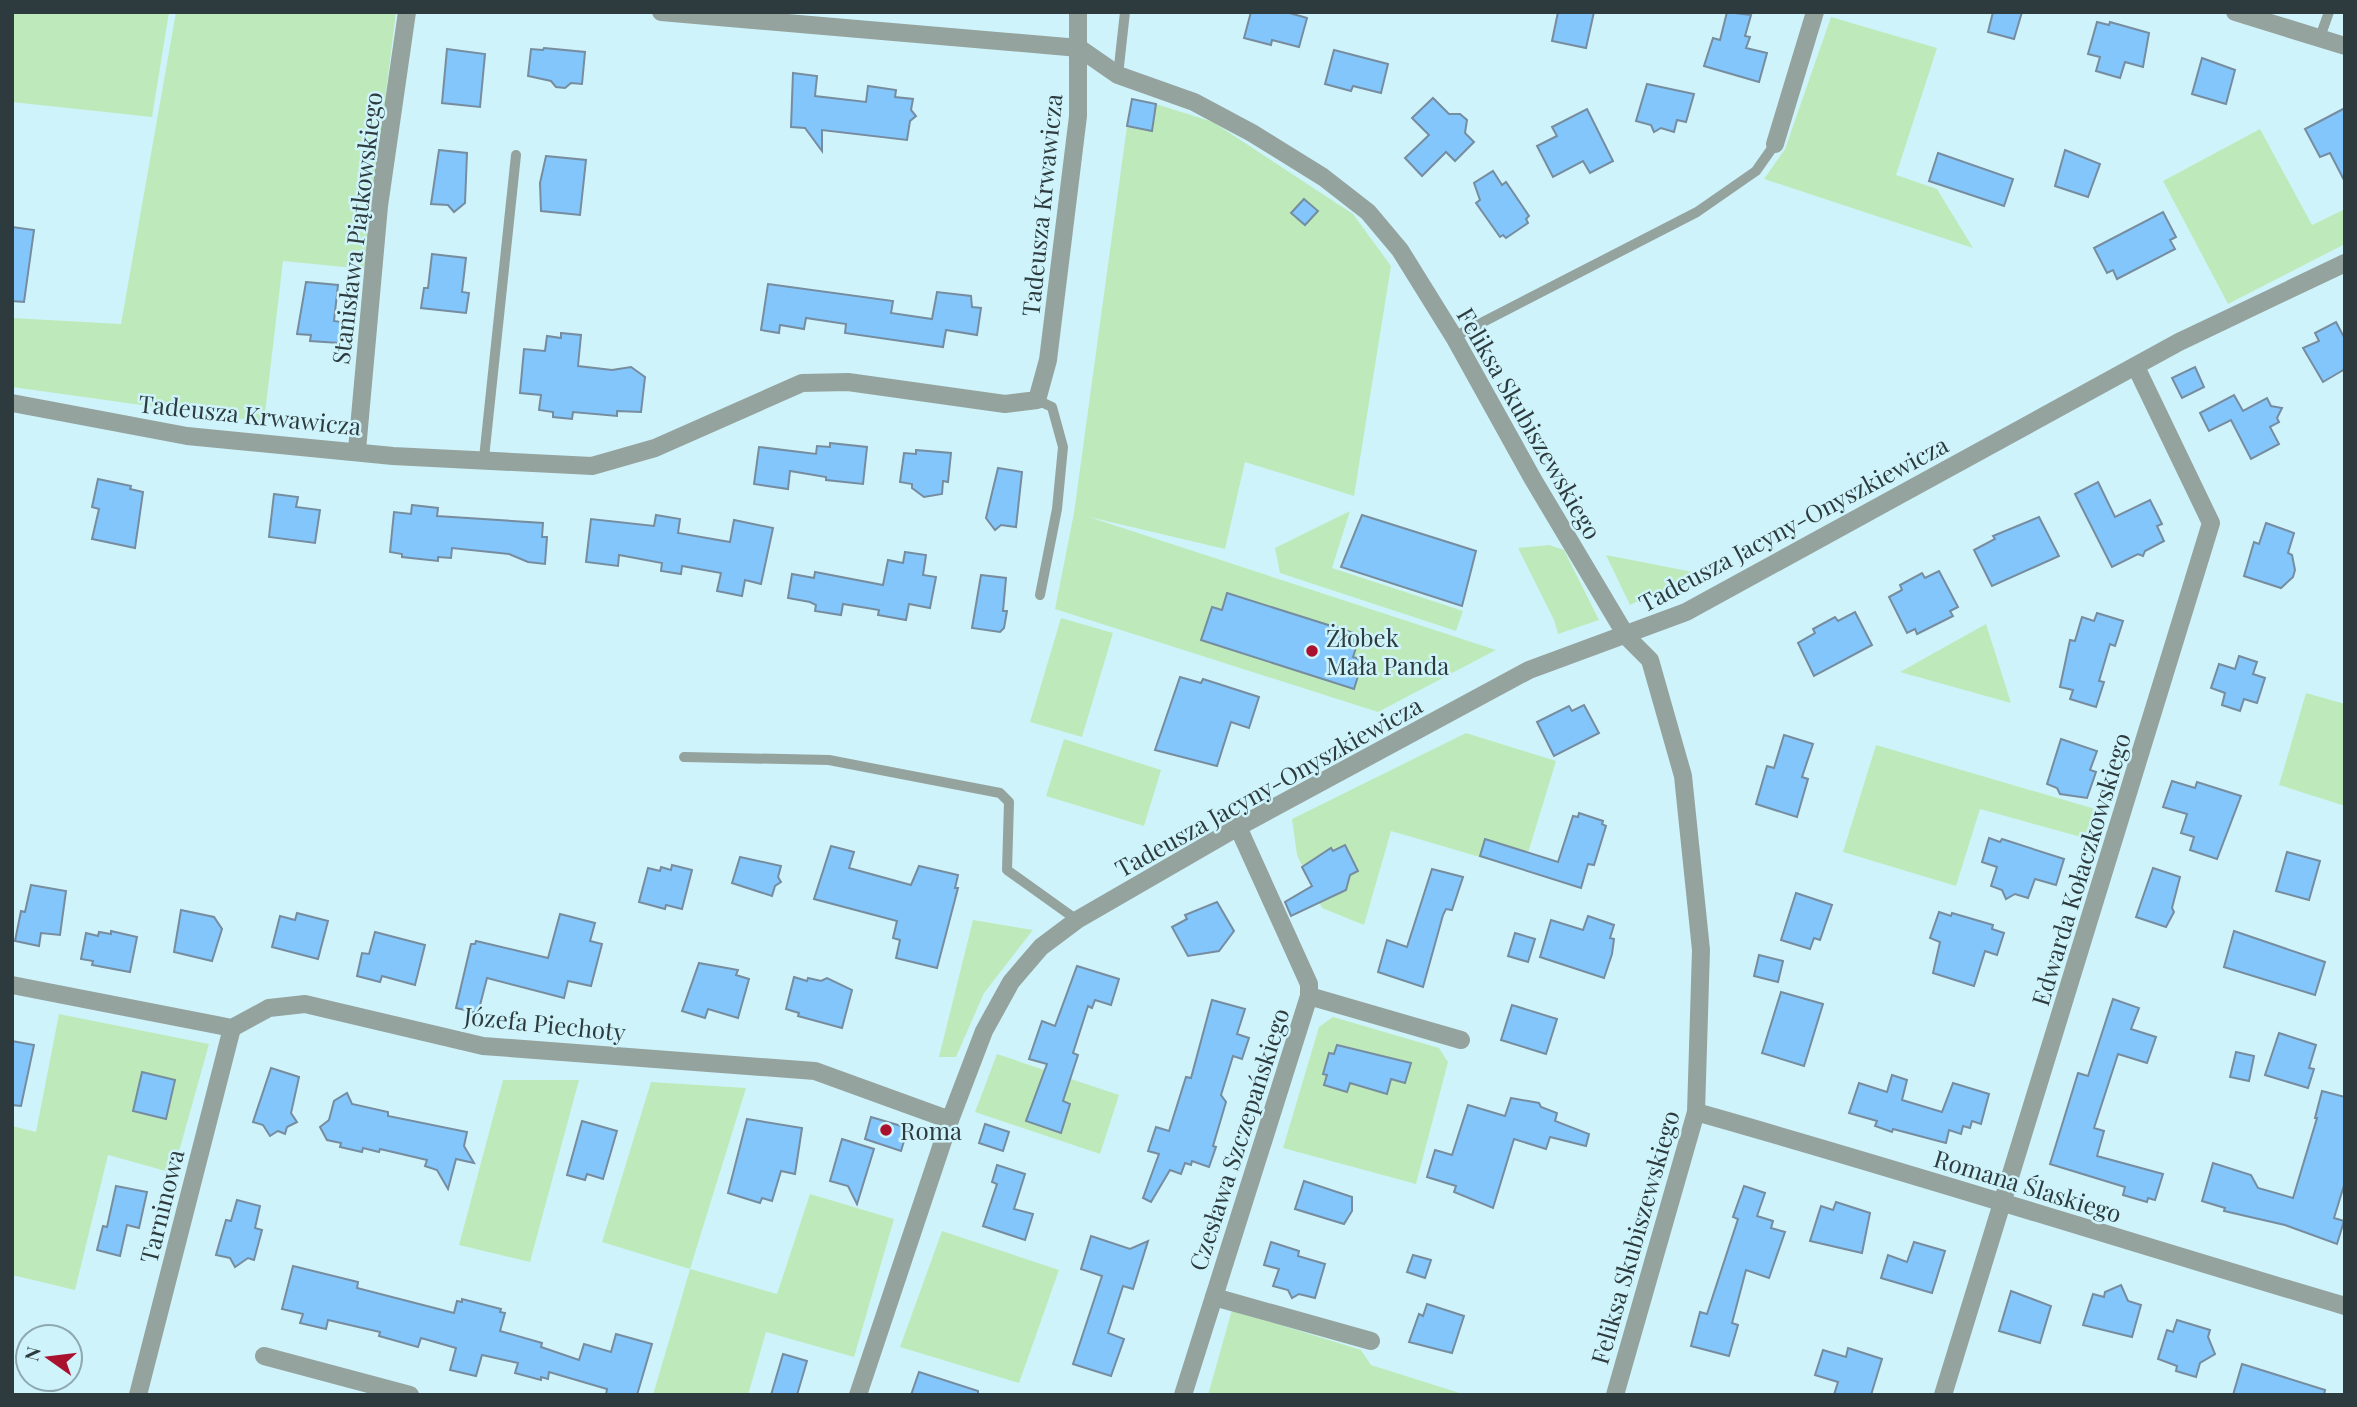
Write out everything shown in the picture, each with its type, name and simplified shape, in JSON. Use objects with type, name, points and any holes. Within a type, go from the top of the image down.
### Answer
[{"type":"street","name":"Stanisława Piątkowskiego","points":[[358,450],[379,206],[407,12]]},
{"type":"street","name":"Feliksa Skubiszewskiego","points":[[661,12],[1079,48],[1118,75],[1194,102],[1252,133],[1323,177],[1368,212],[1400,250],[1454,337],[1534,481],[1627,637],[1650,660],[1683,776],[1701,950],[1696,1112],[1615,1395]]},
{"type":"street","name":"Tadeusza Krwawicza","points":[[12,403],[187,436],[358,450],[393,456],[484,458],[592,466],[655,448],[802,383],[848,383],[1005,404],[1037,400],[1048,360],[1078,116],[1078,12]]},
{"type":"street","points":[[1775,144],[1815,12]]},
{"type":"street","points":[[2235,12],[2345,46]]},
{"type":"street","name":"Tadeusza Jacyny-Onyszkiewicza","points":[[858,1395],[950,1120],[984,1031],[1011,982],[1041,947],[1077,920],[1238,827],[1529,670],[1627,637],[1686,612],[2179,342],[2345,263]]},
{"type":"street","name":"Edwarda Kołaczkowskiego","points":[[1943,1395],[2004,1205],[2211,523],[2136,367]]},
{"type":"street","name":"Czesława Szczepańskiego","points":[[1183,1395],[1309,996],[1309,984],[1238,827]]},
{"type":"street","points":[[12,985],[232,1028]]},
{"type":"street","name":"Czesława Szczepańskiego","points":[[1309,996],[1461,1040]]},
{"type":"street","name":"Józefa Piechoty","points":[[232,1028],[269,1008],[305,1004],[483,1046],[815,1071],[950,1120]]},
{"type":"street","name":"Tarninowa","points":[[138,1395],[232,1028]]},
{"type":"street","name":"Romana Ślaskiego","points":[[1696,1112],[2345,1306]]},
{"type":"street","name":"Czesława Szczepańskiego","points":[[1214,1297],[1371,1341]]},
{"type":"street","points":[[264,1356],[410,1395]]},
{"type":"lane","points":[[1118,75],[1125,12]]},
{"type":"lane","points":[[2320,37],[2329,12]]},
{"type":"lane","points":[[1454,337],[1697,212],[1756,171],[1775,144]]},
{"type":"lane","points":[[484,458],[516,155]]},
{"type":"lane","points":[[1037,400],[1052,407],[1063,447],[1057,509],[1040,595]]},
{"type":"lane","points":[[684,757],[829,760],[1000,793],[1009,802],[1007,870],[1077,920]]},
{"type":"green space","points":[[12,12],[169,12],[152,117],[12,102]]},
{"type":"green space","points":[[176,12],[396,12],[364,269],[283,261],[264,422],[12,387],[12,318],[121,324]]},
{"type":"green space","points":[[1831,17],[1937,48],[1896,175],[1937,189],[1973,248],[1764,179],[1785,149]]},
{"type":"green space","points":[[1156,104],[1213,122],[1353,214],[1391,266],[1354,496],[1245,462],[1225,549],[1089,517],[1496,650],[1378,712],[1055,609],[1074,513],[1127,126],[1151,131]]},
{"type":"green space","points":[[2260,129],[2312,225],[2345,209],[2345,244],[2228,304],[2163,181]]},
{"type":"green space","points":[[1350,511],[1332,568],[1463,611],[1456,631],[1280,573],[1275,548]]},
{"type":"green space","points":[[1549,545],[1564,550],[1599,620],[1558,634],[1554,620],[1518,548]]},
{"type":"green space","points":[[1606,555],[1698,573],[1630,605]]},
{"type":"green space","points":[[1061,618],[1113,633],[1082,737],[1030,722]]},
{"type":"green space","points":[[1986,624],[2011,703],[1900,672]]},
{"type":"green space","points":[[2306,693],[2345,704],[2345,806],[2279,785]]},
{"type":"green space","points":[[1466,733],[1556,761],[1528,853],[1495,842],[1490,860],[1391,831],[1364,925],[1322,908],[1297,855],[1292,819]]},
{"type":"green space","points":[[1064,739],[1161,770],[1144,826],[1046,796]]},
{"type":"green space","points":[[1876,745],[2102,811],[2092,840],[1980,809],[1956,886],[1843,852]]},
{"type":"green space","points":[[973,920],[1033,930],[984,993],[956,1057],[939,1057]]},
{"type":"green space","points":[[59,1014],[209,1044],[173,1173],[108,1155],[75,1290],[12,1275],[12,1126],[36,1132]]},
{"type":"green space","points":[[1333,1017],[1439,1048],[1448,1062],[1416,1184],[1283,1148],[1319,1027]]},
{"type":"green space","points":[[997,1054],[1119,1095],[1100,1154],[975,1112]]},
{"type":"green space","points":[[503,1080],[579,1080],[530,1262],[459,1245]]},
{"type":"green space","points":[[651,1082],[746,1088],[690,1269],[602,1242]]},
{"type":"green space","points":[[810,1194],[894,1219],[854,1357],[766,1332],[748,1395],[653,1395],[690,1269],[777,1294]]},
{"type":"green space","points":[[942,1231],[1059,1270],[1019,1383],[900,1347]]},
{"type":"green space","points":[[1232,1310],[1361,1350],[1371,1365],[1466,1395],[1208,1395]]},
{"type":"building","points":[[1251,12],[1286,12],[1307,18],[1299,47],[1272,40],[1271,45],[1244,38]]},
{"type":"building","points":[[1558,12],[1594,12],[1586,48],[1552,41]]},
{"type":"building","points":[[1727,12],[1751,15],[1745,36],[1750,37],[1746,48],[1767,53],[1759,82],[1704,66],[1713,38],[1720,40]]},
{"type":"building","points":[[1993,12],[2022,12],[2014,39],[1988,32]]},
{"type":"building","points":[[2097,22],[2109,25],[2110,22],[2149,33],[2143,67],[2125,62],[2120,78],[2096,71],[2100,57],[2088,54]]},
{"type":"building","points":[[447,49],[485,54],[480,107],[442,103]]},
{"type":"building","points":[[531,49],[585,52],[582,84],[571,83],[565,88],[556,87],[551,81],[528,76]]},
{"type":"building","points":[[1334,50],[1388,64],[1381,93],[1353,86],[1351,91],[1325,84]]},
{"type":"building","points":[[2202,58],[2235,70],[2226,104],[2192,94]]},
{"type":"building","points":[[793,73],[817,76],[815,96],[866,102],[868,86],[896,90],[895,97],[913,99],[911,110],[916,116],[910,121],[907,140],[822,130],[822,151],[805,128],[791,127]]},
{"type":"building","points":[[1647,84],[1694,94],[1686,122],[1677,120],[1674,132],[1661,128],[1654,132],[1651,125],[1636,121]]},
{"type":"building","points":[[1433,98],[1449,114],[1460,114],[1467,120],[1465,133],[1474,142],[1455,161],[1446,152],[1422,176],[1405,158],[1429,135],[1412,118]]},
{"type":"building","points":[[1132,99],[1156,104],[1152,131],[1127,126]]},
{"type":"building","points":[[2345,108],[2345,182],[2330,153],[2320,157],[2305,129]]},
{"type":"building","points":[[1587,109],[1613,161],[1590,173],[1583,161],[1553,177],[1537,146],[1557,136],[1552,127]]},
{"type":"building","points":[[439,150],[467,153],[465,203],[454,212],[448,205],[431,204]]},
{"type":"building","points":[[2065,150],[2100,164],[2088,197],[2055,186]]},
{"type":"building","points":[[1938,153],[2013,179],[2004,206],[1929,181]]},
{"type":"building","points":[[546,156],[586,160],[580,215],[541,211],[540,183]]},
{"type":"building","points":[[1493,171],[1502,185],[1506,182],[1529,216],[1526,219],[1528,223],[1506,238],[1503,235],[1500,237],[1476,203],[1480,200],[1474,183]]},
{"type":"building","points":[[1304,199],[1318,211],[1305,225],[1291,213]]},
{"type":"building","points":[[2163,212],[2176,237],[2170,240],[2175,249],[2117,279],[2113,270],[2107,273],[2094,248]]},
{"type":"building","points":[[12,227],[34,230],[24,302],[12,301]]},
{"type":"building","points":[[432,254],[466,258],[462,292],[469,293],[466,313],[421,308],[424,288],[428,288]]},
{"type":"building","points":[[306,282],[338,285],[334,321],[341,322],[339,343],[310,341],[311,335],[297,334]]},
{"type":"building","points":[[768,284],[893,301],[891,313],[932,319],[937,292],[971,296],[972,307],[981,308],[977,335],[946,330],[943,347],[845,333],[846,324],[806,318],[804,329],[780,325],[779,333],[761,330]]},
{"type":"building","points":[[2336,322],[2345,339],[2345,369],[2323,382],[2303,348],[2319,341],[2315,333]]},
{"type":"building","points":[[561,333],[581,335],[578,366],[612,370],[631,367],[645,377],[641,412],[617,411],[617,416],[573,412],[572,419],[553,417],[553,412],[539,410],[541,395],[520,393],[524,349],[545,351],[547,336],[561,338]]},
{"type":"building","points":[[2195,367],[2204,387],[2182,398],[2172,378]]},
{"type":"building","points":[[2234,395],[2243,411],[2267,398],[2271,406],[2282,408],[2277,418],[2279,422],[2270,427],[2279,444],[2251,459],[2231,420],[2209,431],[2200,413]]},
{"type":"building","points":[[830,443],[867,447],[863,484],[826,480],[826,477],[790,471],[788,489],[754,484],[759,447],[816,454],[817,446],[830,447]]},
{"type":"building","points":[[916,450],[951,453],[948,482],[943,481],[942,494],[924,497],[912,488],[912,484],[900,482],[904,453],[916,454]]},
{"type":"building","points":[[998,468],[1022,472],[1016,527],[1001,525],[995,530],[986,518]]},
{"type":"building","points":[[98,479],[131,486],[130,489],[143,492],[135,548],[92,539],[99,509],[92,507]]},
{"type":"building","points":[[2098,482],[2115,517],[2150,500],[2162,524],[2157,526],[2164,541],[2145,551],[2143,556],[2138,554],[2112,567],[2075,494]]},
{"type":"building","points":[[274,494],[298,497],[296,507],[320,510],[315,543],[269,537]]},
{"type":"building","points":[[412,505],[438,508],[437,516],[543,523],[542,537],[547,537],[545,564],[528,562],[509,554],[452,548],[451,558],[438,557],[438,561],[402,557],[402,554],[390,552],[394,512],[411,514]]},
{"type":"building","points":[[656,515],[680,519],[678,533],[730,542],[734,520],[773,528],[761,584],[745,580],[742,596],[717,591],[721,573],[682,566],[681,574],[661,571],[662,563],[619,555],[618,566],[586,562],[591,519],[654,526]]},
{"type":"building","points":[[1362,515],[1476,551],[1462,606],[1341,567]]},
{"type":"building","points":[[2039,517],[2059,556],[1992,586],[1974,550],[1995,539],[1993,536]]},
{"type":"building","points":[[2266,523],[2294,533],[2288,553],[2292,555],[2295,570],[2293,577],[2281,588],[2244,576],[2254,542],[2259,544]]},
{"type":"building","points":[[905,552],[926,555],[923,575],[936,577],[930,608],[909,604],[906,620],[878,615],[879,610],[843,604],[841,615],[815,611],[816,605],[810,602],[788,598],[792,574],[814,578],[815,572],[883,585],[888,560],[903,563]]},
{"type":"building","points":[[1939,571],[1958,607],[1950,611],[1953,616],[1917,634],[1915,629],[1907,633],[1889,597],[1902,590],[1900,585],[1922,573],[1925,578]]},
{"type":"building","points":[[981,575],[1006,578],[1003,611],[1007,611],[1004,628],[1000,632],[972,628]]},
{"type":"building","points":[[1227,593],[1360,635],[1353,657],[1363,660],[1354,689],[1201,640],[1212,607],[1222,610]]},
{"type":"building","points":[[1855,612],[1872,645],[1814,676],[1798,643],[1815,633],[1813,629],[1835,617],[1838,621]]},
{"type":"building","points":[[2097,613],[2123,621],[2115,646],[2110,644],[2099,681],[2104,682],[2096,707],[2070,699],[2073,690],[2060,687],[2070,640],[2075,641],[2082,617],[2094,621]]},
{"type":"building","points":[[2239,656],[2257,662],[2253,674],[2265,678],[2257,703],[2244,699],[2240,711],[2222,705],[2225,693],[2211,688],[2219,664],[2235,669]]},
{"type":"building","points":[[1180,677],[1201,683],[1203,679],[1259,697],[1249,728],[1231,722],[1217,766],[1155,750]]},
{"type":"building","points":[[1584,705],[1599,733],[1554,756],[1537,722],[1569,706],[1572,711]]},
{"type":"building","points":[[1784,735],[1813,744],[1802,777],[1808,779],[1797,817],[1756,804],[1767,766],[1774,768]]},
{"type":"building","points":[[2061,739],[2097,751],[2090,770],[2096,772],[2087,798],[2060,794],[2057,788],[2047,784]]},
{"type":"building","points":[[2172,781],[2195,788],[2197,782],[2241,796],[2217,859],[2190,850],[2194,837],[2181,833],[2187,814],[2163,807]]},
{"type":"building","points":[[1579,813],[1603,821],[1602,824],[1606,826],[1594,865],[1588,864],[1581,888],[1480,856],[1485,839],[1558,862],[1573,816],[1578,817]]},
{"type":"building","points":[[1989,838],[2000,842],[2002,839],[2064,859],[2056,885],[2035,879],[2028,898],[2015,894],[2006,899],[2002,890],[1991,886],[1997,867],[1982,862]]},
{"type":"building","points":[[1345,845],[1358,871],[1350,875],[1346,890],[1291,916],[1285,902],[1312,886],[1302,867],[1331,848],[1333,851]]},
{"type":"building","points":[[831,846],[854,852],[849,868],[911,885],[919,866],[958,875],[955,888],[958,888],[937,968],[896,958],[900,940],[893,938],[897,921],[814,899]]},
{"type":"building","points":[[2287,852],[2320,861],[2309,900],[2276,891]]},
{"type":"building","points":[[740,857],[781,866],[778,877],[781,882],[775,886],[772,896],[732,883]]},
{"type":"building","points":[[672,865],[692,870],[682,909],[666,905],[665,909],[639,902],[648,868],[660,871],[661,867],[671,870]]},
{"type":"building","points":[[2153,868],[2180,877],[2172,908],[2174,912],[2166,927],[2136,917]]},
{"type":"building","points":[[1432,869],[1463,877],[1452,910],[1446,909],[1443,915],[1423,987],[1378,972],[1387,940],[1407,947]]},
{"type":"building","points":[[31,885],[66,891],[60,935],[41,933],[39,946],[15,941],[21,911],[25,912]]},
{"type":"building","points":[[1796,893],[1832,905],[1820,940],[1814,938],[1810,949],[1781,940]]},
{"type":"building","points":[[1217,902],[1234,931],[1219,951],[1188,956],[1172,927],[1187,919],[1185,915]]},
{"type":"building","points":[[181,910],[214,917],[222,929],[212,961],[174,952]]},
{"type":"building","points":[[1939,912],[1993,925],[1992,929],[2004,933],[1997,955],[1985,951],[1974,986],[1933,973],[1940,942],[1930,938]]},
{"type":"building","points":[[297,913],[328,921],[318,959],[272,947],[280,916],[295,920]]},
{"type":"building","points":[[560,914],[595,923],[590,941],[602,944],[591,986],[568,981],[564,998],[487,978],[478,1013],[456,1008],[471,944],[476,941],[548,958]]},
{"type":"building","points":[[1588,916],[1614,925],[1610,938],[1614,939],[1612,954],[1604,978],[1540,957],[1551,920],[1583,930]]},
{"type":"building","points":[[111,931],[137,937],[130,972],[92,965],[93,961],[81,959],[86,933],[98,936],[99,932],[111,934]]},
{"type":"building","points":[[2234,931],[2325,962],[2315,995],[2224,967]]},
{"type":"building","points":[[375,932],[425,945],[415,985],[382,976],[380,982],[357,976],[362,953],[369,954]]},
{"type":"building","points":[[1515,933],[1535,939],[1528,962],[1508,956]]},
{"type":"building","points":[[1759,955],[1783,961],[1778,982],[1754,976]]},
{"type":"building","points":[[699,963],[738,970],[736,975],[749,979],[738,1018],[708,1009],[705,1018],[682,1011]]},
{"type":"building","points":[[1077,966],[1119,979],[1111,1005],[1095,1000],[1092,1008],[1088,1006],[1073,1053],[1078,1055],[1063,1101],[1070,1104],[1061,1133],[1026,1121],[1047,1064],[1029,1059],[1042,1021],[1055,1026]]},
{"type":"building","points":[[794,977],[807,981],[808,978],[821,981],[827,978],[852,990],[842,1028],[798,1016],[799,1013],[786,1009]]},
{"type":"building","points":[[1781,992],[1823,1004],[1804,1066],[1762,1053]]},
{"type":"building","points":[[2113,999],[2139,1008],[2131,1029],[2156,1037],[2147,1063],[2118,1054],[2094,1128],[2104,1131],[2097,1156],[2163,1174],[2155,1200],[2148,1198],[2147,1202],[2123,1195],[2125,1187],[2050,1164],[2078,1073],[2088,1076]]},
{"type":"building","points":[[1212,1000],[1245,1009],[1237,1034],[1249,1038],[1242,1059],[1233,1056],[1221,1095],[1226,1102],[1209,1167],[1192,1161],[1191,1165],[1185,1163],[1181,1174],[1170,1170],[1151,1202],[1143,1198],[1159,1154],[1148,1151],[1156,1127],[1169,1131],[1186,1077],[1191,1078]]},
{"type":"building","points":[[1512,1005],[1557,1019],[1546,1054],[1501,1040]]},
{"type":"building","points":[[2279,1033],[2316,1045],[2309,1068],[2314,1069],[2308,1088],[2265,1075]]},
{"type":"building","points":[[12,1041],[34,1045],[21,1106],[12,1105]]},
{"type":"building","points":[[1337,1045],[1411,1063],[1405,1083],[1391,1079],[1387,1094],[1350,1083],[1347,1092],[1324,1085],[1327,1075],[1323,1074],[1329,1053],[1334,1054]]},
{"type":"building","points":[[2236,1052],[2254,1056],[2249,1081],[2230,1077]]},
{"type":"building","points":[[271,1068],[299,1077],[291,1113],[297,1122],[287,1127],[285,1134],[278,1131],[270,1136],[263,1125],[253,1122]]},
{"type":"building","points":[[142,1072],[175,1080],[166,1119],[133,1111]]},
{"type":"building","points":[[1892,1075],[1907,1080],[1902,1100],[1942,1112],[1953,1083],[1989,1094],[1981,1124],[1972,1121],[1970,1128],[1963,1126],[1961,1134],[1949,1130],[1946,1143],[1893,1129],[1892,1132],[1875,1126],[1877,1121],[1849,1113],[1859,1083],[1887,1092]]},
{"type":"building","points":[[2322,1091],[2345,1097],[2345,1182],[2334,1218],[2344,1221],[2337,1244],[2285,1225],[2224,1211],[2225,1208],[2202,1201],[2213,1163],[2251,1175],[2258,1188],[2293,1198],[2317,1118]]},
{"type":"building","points":[[347,1093],[352,1104],[388,1112],[388,1116],[467,1132],[464,1146],[474,1163],[456,1159],[448,1189],[437,1170],[425,1166],[427,1160],[380,1149],[379,1152],[363,1148],[362,1152],[340,1147],[341,1143],[327,1140],[320,1127],[329,1120],[334,1101]]},
{"type":"building","points":[[1511,1098],[1539,1103],[1541,1107],[1557,1113],[1555,1121],[1589,1134],[1586,1146],[1550,1137],[1546,1149],[1514,1139],[1493,1208],[1454,1192],[1456,1186],[1427,1177],[1435,1150],[1452,1155],[1468,1105],[1505,1116]]},
{"type":"building","points":[[871,1117],[908,1128],[901,1151],[865,1139]]},
{"type":"building","points":[[747,1119],[802,1128],[795,1174],[781,1171],[772,1201],[762,1198],[760,1203],[728,1193]]},
{"type":"building","points":[[582,1121],[617,1131],[603,1179],[587,1174],[585,1180],[567,1175]]},
{"type":"building","points":[[985,1124],[1009,1132],[1003,1151],[979,1143]]},
{"type":"building","points":[[842,1139],[874,1149],[857,1204],[848,1186],[830,1181]]},
{"type":"building","points":[[997,1165],[1025,1174],[1014,1209],[1033,1214],[1025,1240],[983,1226],[997,1184],[992,1182]]},
{"type":"building","points":[[1304,1181],[1352,1197],[1352,1211],[1344,1224],[1295,1209]]},
{"type":"building","points":[[116,1186],[147,1192],[139,1228],[127,1225],[120,1256],[97,1250],[103,1226],[107,1227]]},
{"type":"building","points":[[1744,1186],[1765,1193],[1757,1216],[1773,1221],[1771,1228],[1785,1232],[1769,1278],[1746,1270],[1732,1323],[1738,1325],[1729,1356],[1691,1346],[1700,1312],[1707,1314],[1738,1219],[1733,1217]]},
{"type":"building","points":[[237,1200],[260,1206],[255,1228],[262,1230],[254,1260],[248,1258],[235,1267],[230,1258],[216,1255],[226,1220],[231,1221]]},
{"type":"building","points":[[1836,1202],[1870,1213],[1862,1253],[1810,1241],[1821,1206],[1833,1210]]},
{"type":"building","points":[[1091,1236],[1130,1249],[1148,1241],[1133,1289],[1123,1286],[1108,1333],[1124,1339],[1111,1376],[1073,1364],[1102,1276],[1081,1269]]},
{"type":"building","points":[[1271,1242],[1299,1251],[1298,1256],[1325,1264],[1315,1298],[1299,1294],[1292,1298],[1288,1290],[1273,1286],[1279,1269],[1264,1265]]},
{"type":"building","points":[[1914,1242],[1945,1251],[1932,1293],[1881,1278],[1888,1255],[1907,1262]]},
{"type":"building","points":[[1413,1255],[1431,1260],[1425,1278],[1407,1272]]},
{"type":"building","points":[[293,1266],[358,1282],[357,1288],[454,1313],[457,1301],[462,1302],[462,1299],[501,1309],[500,1312],[505,1313],[500,1331],[542,1343],[541,1347],[579,1360],[584,1344],[611,1352],[616,1334],[652,1344],[637,1395],[606,1395],[607,1389],[549,1372],[548,1379],[541,1377],[541,1380],[515,1373],[518,1363],[482,1355],[476,1376],[450,1370],[456,1348],[421,1338],[418,1347],[379,1336],[380,1332],[328,1320],[326,1329],[300,1323],[303,1314],[282,1309]]},
{"type":"building","points":[[2121,1285],[2128,1301],[2141,1305],[2132,1337],[2083,1325],[2093,1294],[2104,1297],[2105,1292]]},
{"type":"building","points":[[2011,1291],[2051,1306],[2040,1343],[1999,1331]]},
{"type":"building","points":[[1427,1304],[1464,1316],[1452,1353],[1409,1342],[1419,1314],[1423,1316]]},
{"type":"building","points":[[2177,1320],[2210,1330],[2208,1337],[2215,1354],[2200,1363],[2196,1377],[2176,1371],[2177,1366],[2158,1359],[2167,1330],[2173,1332]]},
{"type":"building","points":[[1848,1348],[1882,1359],[1871,1395],[1834,1395],[1838,1382],[1815,1375],[1823,1350],[1846,1357]]},
{"type":"building","points":[[783,1354],[807,1361],[797,1395],[771,1395]]},
{"type":"building","points":[[2242,1364],[2325,1390],[2324,1395],[2233,1395]]},
{"type":"building","points":[[919,1372],[978,1391],[978,1395],[911,1395]]},
{"type":"place","name":"Żłobek Mała Panda","points":[[1312,651]]},
{"type":"place","name":"Roma","points":[[886,1130]]}]
